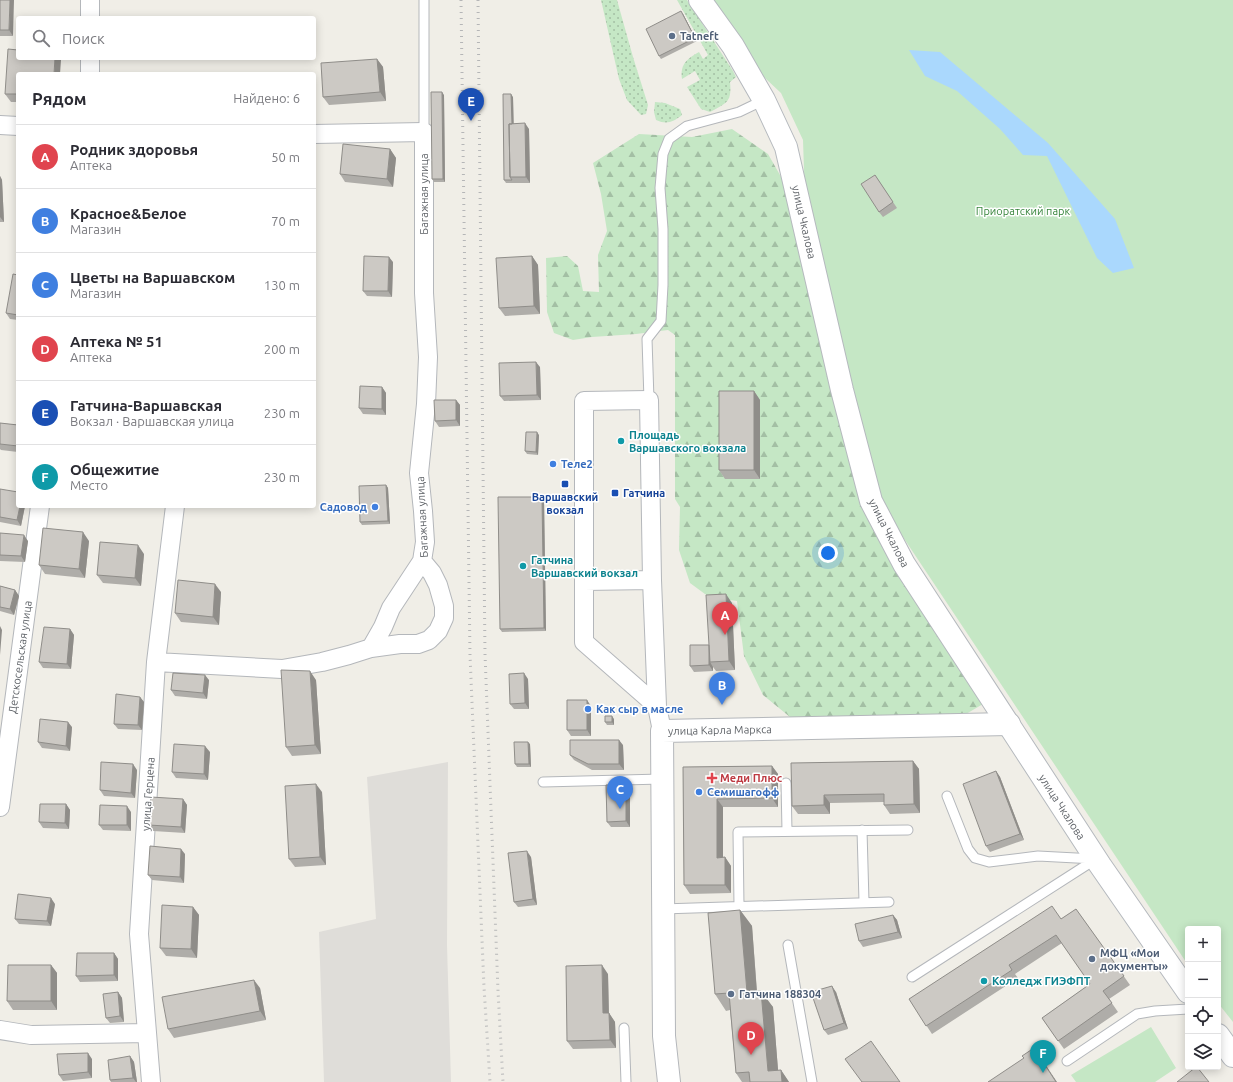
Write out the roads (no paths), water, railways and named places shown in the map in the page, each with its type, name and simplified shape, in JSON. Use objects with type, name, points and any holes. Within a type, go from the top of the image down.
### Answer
[{"type":"main road","name":"улица Чкалова","points":[[700,0],[733,46],[764,100],[786,147],[842,390],[871,501],[904,564],[1096,859],[1185,988]]},
{"type":"main road","name":"улица Карла Маркса","points":[[669,1082],[664,1036],[662,731],[1009,724]]},
{"type":"main road","points":[[1221,1039],[1233,1056]]},
{"type":"street","points":[[90,0],[90,16]]},
{"type":"street","points":[[90,60],[90,72]]},
{"type":"street","points":[[0,125],[16,126]]},
{"type":"street","points":[[316,134],[424,132]]},
{"type":"street","name":"Багажная улица","points":[[156,662],[282,669],[322,662],[371,648],[400,644],[418,644],[429,640],[438,631],[444,618],[444,606],[438,584],[432,573],[422,562],[425,542],[419,473],[426,404],[428,357],[424,293],[424,132]]},
{"type":"street","points":[[657,706],[584,642],[584,401],[649,400],[652,580],[657,706],[662,731]]},
{"type":"street","name":"Детскосельская улица","points":[[0,807],[40,508]]},
{"type":"street","name":"улица Герцена","points":[[151,1082],[139,934],[156,662],[175,508]]},
{"type":"street","points":[[371,648],[383,627],[391,608],[422,562]]},
{"type":"street","points":[[584,581],[652,580]]},
{"type":"street","points":[[383,627],[388,635],[400,644]]},
{"type":"street","points":[[0,1030],[32,1035],[147,1033]]},
{"type":"lane","points":[[424,0],[424,132]]},
{"type":"lane","points":[[649,400],[647,340],[661,321],[663,285],[663,229],[660,188],[663,154],[669,139],[687,126],[739,112],[764,100]]},
{"type":"lane","points":[[543,782],[662,779]]},
{"type":"lane","points":[[786,783],[787,831]]},
{"type":"lane","points":[[947,796],[968,849],[975,858],[989,862],[1038,856],[1096,859]]},
{"type":"lane","points":[[862,830],[864,902]]},
{"type":"lane","points":[[739,906],[738,832],[908,830]]},
{"type":"lane","points":[[912,977],[1096,859]]},
{"type":"lane","points":[[662,909],[889,902]]},
{"type":"lane","points":[[788,945],[812,1082]]},
{"type":"lane","points":[[1067,1061],[1136,1014],[1155,1010],[1185,1009]]},
{"type":"lane","points":[[624,1028],[626,1082]]},
{"type":"water","points":[[909,50],[940,52],[1048,143],[1115,219],[1134,268],[1113,273],[1097,258],[1047,156],[1023,155],[1000,129],[957,91],[925,76]]},
{"type":"railway","points":[[461,0],[470,655],[484,987],[490,1082]]},
{"type":"railway","points":[[478,0],[485,654],[503,1082]]},
{"type":"place","name":"Tatneft","points":[[672,36]]},
{"type":"place","name":"Гатчина-Варшавская","points":[[471,121]]},
{"type":"place","name":"Площадь Варшавского вокзала","points":[[621,441]]},
{"type":"place","name":"Теле2","points":[[553,464]]},
{"type":"place","name":"Варшавский вокзал","points":[[565,484]]},
{"type":"place","name":"Гатчина","points":[[615,493]]},
{"type":"place","name":"Садовод","points":[[375,507]]},
{"type":"place","name":"Гатчина Варшавский вокзал","points":[[523,566]]},
{"type":"place","name":"Родник здоровья","points":[[725,635]]},
{"type":"place","name":"Красное&Белое","points":[[722,705]]},
{"type":"place","name":"Как сыр в масле","points":[[588,709]]},
{"type":"place","name":"Меди Плюс","points":[[712,778]]},
{"type":"place","name":"Семишагофф","points":[[699,792]]},
{"type":"place","name":"Цветы на Варшавском","points":[[620,809]]},
{"type":"place","name":"МФЦ «Мои документы»","points":[[1092,959]]},
{"type":"place","name":"Колледж ГИЭФПТ","points":[[984,981]]},
{"type":"place","name":"Гатчина 188304","points":[[731,994]]},
{"type":"place","name":"Аптека № 51","points":[[751,1055]]},
{"type":"place","name":"Общежитие","points":[[1043,1073]]},
{"type":"park label","name":"Приоратский парк","points":[[1023,211]]}]
